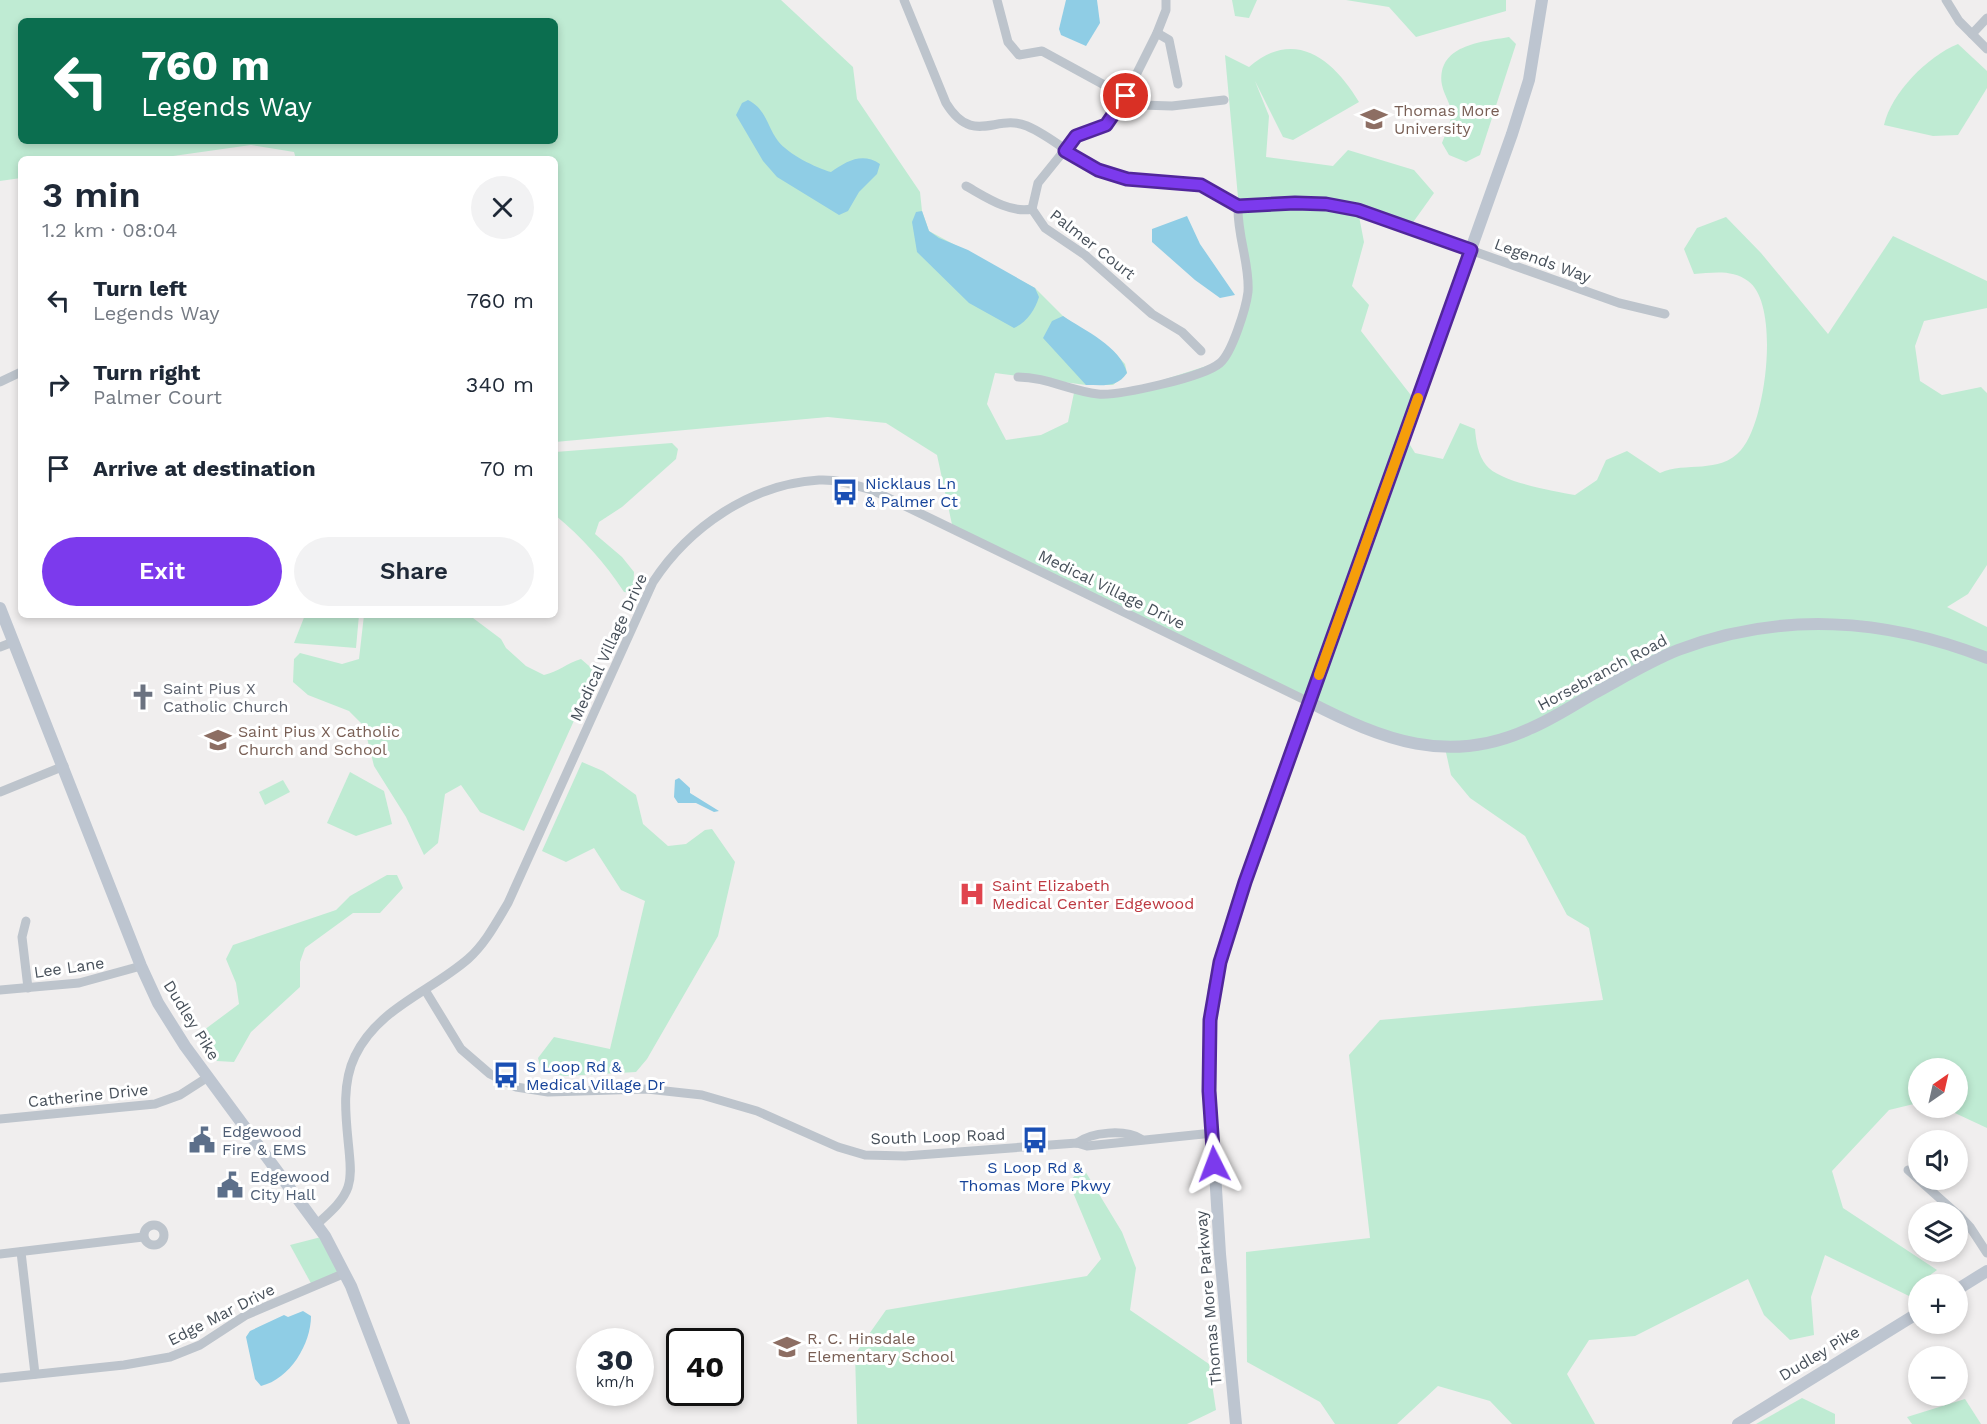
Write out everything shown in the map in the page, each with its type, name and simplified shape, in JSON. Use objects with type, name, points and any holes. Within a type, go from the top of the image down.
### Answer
[{"type":"street","points":[[904,0],[937,84],[952,114],[974,126],[1026,126],[1098,170],[1127,179],[1201,185],[1238,206],[1237,227],[1247,274],[1247,296],[1233,340],[1218,365],[1157,385],[1111,395],[1095,394],[1048,381],[1018,377]]},
{"type":"street","points":[[997,0],[1008,42],[1013,51],[1019,55],[1042,51],[1126,96],[1133,102],[1151,106],[1224,99]]},
{"type":"street","name":"Palmer Court","points":[[1166,0],[1166,10],[1157,33],[1126,96],[1106,125],[1076,136],[1038,183],[1032,208],[1045,228],[1085,255],[1152,314],[1182,332],[1201,351]]},
{"type":"street","name":"Thomas More Parkway","points":[[1236,1424],[1220,1254],[1213,1133],[1208,1032],[1214,987],[1238,903],[1471,250],[1529,80],[1542,0]]},
{"type":"street","points":[[1946,0],[1971,34],[1987,50]]},
{"type":"street","points":[[1971,34],[1987,18]]},
{"type":"street","points":[[1157,33],[1169,39],[1178,84]]},
{"type":"street","points":[[966,186],[1018,210],[1032,208]]},
{"type":"street","name":"Legends Way","points":[[1238,206],[1295,203],[1358,210],[1619,303],[1665,314]]},
{"type":"street","points":[[0,382],[18,373]]},
{"type":"street","name":"Medical Village Drive","points":[[316,1225],[342,1199],[349,1185],[350,1168],[345,1104],[348,1076],[354,1058],[379,1021],[469,958],[486,938],[508,903],[635,619],[666,563],[690,536],[721,513],[775,489],[819,480],[841,481],[872,490],[1309,702]]},
{"type":"street","name":"Dudley Pike","points":[[0,608],[141,966],[158,1003],[208,1077],[316,1225],[345,1273],[404,1424]]},
{"type":"street","name":"Horsebranch Road","points":[[1309,702],[1372,733],[1399,742],[1445,748],[1467,747],[1490,743],[1531,729],[1648,664],[1713,638],[1743,630],[1796,624],[1851,624],[1917,634],[1987,658]]},
{"type":"street","points":[[0,647],[13,642]]},
{"type":"street","points":[[0,792],[64,766]]},
{"type":"street","points":[[26,921],[22,937],[28,988]]},
{"type":"street","name":"Lee Lane","points":[[0,990],[93,981],[141,966]]},
{"type":"street","name":"South Loop Road","points":[[425,990],[461,1049],[490,1074],[516,1087],[548,1092],[647,1089],[702,1095],[757,1111],[838,1147],[865,1155],[905,1156],[1077,1143],[1087,1146],[1213,1133]]},
{"type":"street","name":"Catherine Drive","points":[[0,1119],[155,1104],[180,1095],[208,1077]]},
{"type":"street","points":[[1930,1190],[1944,1202]]},
{"type":"street","points":[[1968,1225],[1987,1253]]},
{"type":"street","points":[[0,1254],[143,1237]]},
{"type":"street","points":[[21,1252],[35,1374]]},
{"type":"street","points":[[1968,1283],[1987,1271]]},
{"type":"street","name":"Edge Mar Drive","points":[[0,1378],[124,1365],[179,1354],[200,1345],[246,1315],[345,1273]]},
{"type":"street","name":"Dudley Pike","points":[[1738,1424],[1908,1319]]},
{"type":"green space","points":[[0,0],[781,0],[853,67],[857,99],[920,192],[922,211],[929,231],[1035,288],[1063,316],[1114,352],[1125,364],[1127,373],[1113,385],[1086,385],[995,373],[987,404],[1006,440],[1041,435],[1068,422],[1075,388],[1119,394],[1222,361],[1247,296],[1225,55],[1249,67],[1266,55],[1282,50],[1297,49],[1312,54],[1338,73],[1359,102],[1293,140],[1283,137],[1255,81],[1269,116],[1266,157],[1333,166],[1348,150],[1414,170],[1434,193],[1409,228],[1358,211],[1364,242],[1352,286],[1369,305],[1361,331],[1417,403],[1405,437],[1415,453],[1443,459],[1460,423],[1475,429],[1481,457],[1493,471],[1527,485],[1575,495],[1597,480],[1606,460],[1627,451],[1660,473],[1723,462],[1741,450],[1750,436],[1763,391],[1767,337],[1764,313],[1758,294],[1742,277],[1722,273],[1694,274],[1684,249],[1697,228],[1726,217],[1761,253],[1828,334],[1893,236],[1987,281],[1987,308],[1924,321],[1915,346],[1920,381],[1942,395],[1981,387],[1987,393],[1987,565],[1968,594],[1947,607],[1987,627],[1987,1128],[1966,1118],[1968,1118],[1968,1058],[1908,1058],[1908,1105],[1889,1110],[1832,1171],[1843,1208],[1908,1251],[1908,1262],[1925,1262],[1937,1270],[1932,1274],[1908,1274],[1908,1296],[1825,1255],[1811,1297],[1814,1335],[1790,1340],[1764,1315],[1748,1279],[1635,1336],[1589,1340],[1567,1374],[1595,1424],[1512,1424],[1490,1401],[1438,1386],[1397,1424],[1335,1424],[1320,1402],[1247,1362],[1246,1252],[1370,1238],[1349,1055],[1380,1020],[1603,1000],[1589,928],[1567,915],[1525,836],[1470,798],[1451,775],[1445,748],[1399,742],[953,529],[937,455],[886,423],[828,417],[558,442],[558,156],[295,156],[294,152],[251,145],[173,156],[18,156],[18,178],[0,181]]},
{"type":"green space","points":[[1232,0],[1257,0],[1249,18],[1235,16]]},
{"type":"green space","points":[[1346,0],[1506,0],[1506,11],[1416,37],[1389,7]]},
{"type":"green space","points":[[1509,37],[1516,44],[1480,155],[1466,162],[1449,155],[1442,143],[1451,116],[1442,85],[1442,72],[1446,61],[1463,48]]},
{"type":"green space","points":[[1958,44],[1987,71],[1987,88],[1958,135],[1933,136],[1884,125],[1894,101],[1912,77],[1935,57]]},
{"type":"green space","points":[[672,443],[678,449],[676,459],[622,507],[599,522],[595,534],[622,557],[634,572],[633,593],[624,592],[592,551],[558,518],[558,452]]},
{"type":"green space","points":[[304,618],[359,618],[356,648],[294,643]]},
{"type":"green space","points":[[364,618],[473,618],[501,639],[506,648],[526,666],[544,675],[581,659],[596,672],[524,831],[480,812],[461,785],[445,794],[438,843],[424,855],[406,817],[374,766],[364,726],[349,711],[308,695],[293,682],[294,659],[300,653],[342,664],[359,659]]},
{"type":"green space","points":[[582,762],[603,771],[636,795],[643,824],[668,846],[686,844],[705,830],[712,829],[735,862],[718,936],[647,1059],[636,1072],[564,1076],[541,1070],[538,1058],[554,1037],[610,1049],[645,901],[621,890],[594,848],[566,862],[542,851]]},
{"type":"green space","points":[[350,772],[384,791],[392,824],[356,836],[327,823]]},
{"type":"green space","points":[[283,780],[290,792],[265,805],[259,792]]},
{"type":"green space","points":[[387,875],[397,875],[403,888],[380,913],[353,913],[305,948],[300,962],[300,987],[251,1032],[234,1062],[217,1061],[204,1049],[200,1033],[239,1004],[236,983],[226,959],[233,945],[336,910],[350,896]]},
{"type":"green space","points":[[1082,1166],[1122,1232],[1136,1268],[1130,1310],[1209,1364],[1216,1410],[1187,1424],[857,1424],[855,1354],[886,1310],[1087,1276],[1101,1259],[1069,1183]]},
{"type":"green space","points":[[325,1236],[345,1273],[313,1287],[290,1245]]},
{"type":"green space","points":[[1802,1398],[1835,1414],[1835,1424],[1756,1424]]},
{"type":"green space","points":[[1968,1404],[1981,1424],[1912,1424],[1907,1417],[1942,1406],[1968,1406]]},
{"type":"water","points":[[1066,0],[1097,0],[1100,23],[1086,46],[1061,35],[1059,29]]},
{"type":"water","points":[[748,100],[763,113],[778,141],[810,164],[831,172],[849,161],[861,158],[880,164],[877,174],[859,192],[848,211],[839,215],[777,177],[763,161],[736,115],[742,103]]},
{"type":"water","points":[[922,211],[929,231],[939,238],[968,250],[1035,288],[1039,297],[1027,319],[1014,328],[969,303],[917,252],[912,222],[916,212]]},
{"type":"water","points":[[1187,216],[1200,244],[1235,295],[1220,298],[1195,280],[1152,242],[1152,229]]},
{"type":"water","points":[[1063,316],[1110,347],[1127,373],[1123,378],[1109,385],[1086,385],[1043,338],[1052,321]]},
{"type":"water","points":[[679,778],[690,788],[690,793],[719,811],[714,812],[696,803],[678,803],[674,797],[675,780]]},
{"type":"water","points":[[303,1311],[311,1316],[303,1349],[290,1368],[281,1376],[261,1386],[255,1379],[246,1337],[250,1331],[284,1315],[288,1317]]},
{"type":"slow traffic","points":[[1319,675],[1418,398]]},
{"type":"place","name":"Thomas More University","points":[[1374,119]]},
{"type":"place","name":"Nicklaus Ln & Palmer Ct","points":[[845,492]]},
{"type":"place","name":"Saint Pius X Catholic Church","points":[[143,697]]},
{"type":"place","name":"Saint Pius X Catholic Church and School","points":[[218,740]]},
{"type":"place","name":"Saint Elizabeth Medical Center Edgewood","points":[[972,894]]},
{"type":"place","name":"S Loop Rd & Medical Village Dr","points":[[506,1075]]},
{"type":"place","name":"Edgewood Fire & EMS","points":[[202,1140]]},
{"type":"place","name":"S Loop Rd & Thomas More Pkwy","points":[[1035,1140]]},
{"type":"place","name":"Edgewood City Hall","points":[[230,1185]]},
{"type":"place","name":"R. C. Hinsdale Elementary School","points":[[787,1347]]},
{"type":"route","points":[[1126,96],[1106,125],[1093,132],[1076,136],[1065,151],[1110,175],[1136,181],[1201,185],[1238,206],[1326,204],[1358,210],[1471,250],[1245,882],[1220,962],[1208,1032],[1214,1164]]}]
